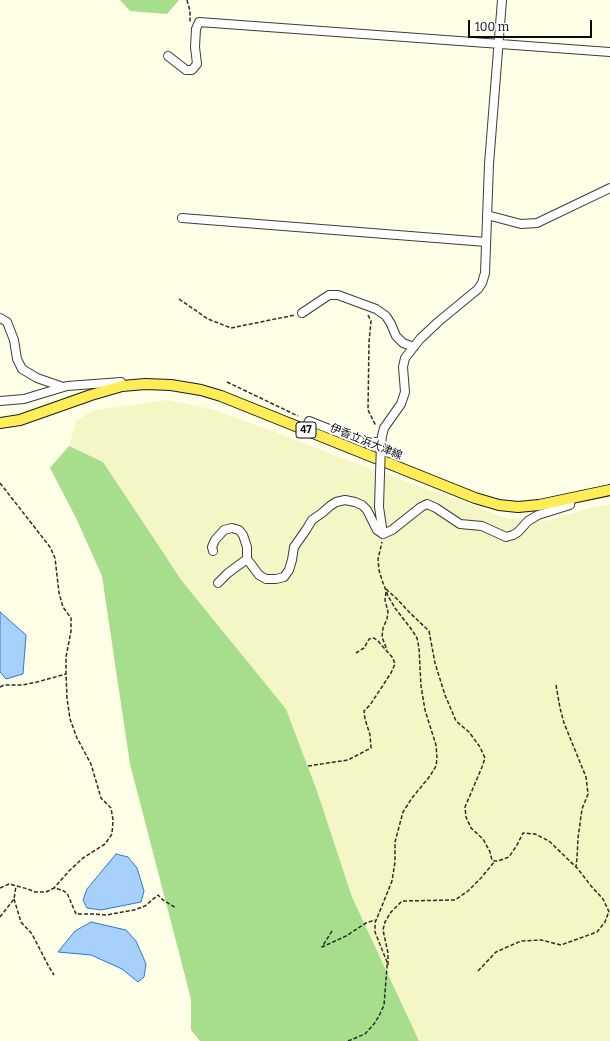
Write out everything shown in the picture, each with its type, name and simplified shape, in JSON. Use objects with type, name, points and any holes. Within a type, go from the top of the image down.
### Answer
[{"type":"main road","name":"伊香立浜大津線","points":[[0,424],[20,420],[91,395],[122,386],[146,384],[171,385],[201,390],[221,396],[307,426],[475,498],[499,505],[518,507],[539,505],[610,490]]},
{"type":"street","points":[[383,534],[379,508],[381,441],[384,428],[401,404],[405,392],[403,367],[405,358],[420,339],[478,289],[482,283],[485,273],[489,164],[502,0]]},
{"type":"street","points":[[168,56],[186,70],[192,70],[197,64],[195,35],[199,22],[610,52]]},
{"type":"street","points":[[487,216],[521,224],[537,223],[610,188]]},
{"type":"street","points":[[182,218],[486,242]]},
{"type":"street","points":[[302,313],[329,295],[338,295],[376,309],[386,316],[396,336],[402,343],[414,347]]},
{"type":"street","points":[[0,318],[7,322],[14,340],[17,358],[22,370],[37,378],[63,388]]},
{"type":"street","points":[[0,401],[24,399],[67,386],[121,382],[122,386]]},
{"type":"street","points":[[307,426],[367,442],[381,441]]},
{"type":"street","points":[[383,534],[392,530],[427,504],[436,508],[460,524],[482,526],[506,537],[518,532],[528,521],[538,515],[570,505],[571,499]]},
{"type":"street","points":[[213,551],[212,548],[215,540],[224,530],[232,528],[239,530],[243,535],[247,547],[247,558],[259,575],[266,579],[276,580],[284,577],[289,570],[294,547],[312,520],[336,502],[344,500],[362,505],[367,510],[377,530],[383,534]]},
{"type":"street","points":[[218,583],[247,558]]},
{"type":"path","points":[[179,299],[208,319],[231,328],[302,313]]},
{"type":"path","points":[[368,314],[371,321],[369,342],[368,410],[381,441]]},
{"type":"path","points":[[227,382],[307,426]]},
{"type":"path","points":[[0,483],[50,547],[55,558],[59,593],[63,607],[71,618],[72,631],[66,657],[67,698],[70,719],[77,738],[91,764],[101,798],[111,808],[113,820],[112,834],[105,844],[83,858],[54,888],[46,892],[35,892],[9,884],[0,888]]},
{"type":"path","points":[[383,534],[378,559],[379,570],[386,590],[395,608],[417,638],[421,686],[424,704],[436,745],[437,758],[436,766],[430,776],[412,798],[403,812],[395,842],[395,862],[392,881],[375,920],[375,932],[387,968]]},
{"type":"path","points":[[385,587],[398,598],[429,631],[435,663],[445,695],[456,721],[469,732],[480,747],[485,758],[465,807],[466,817],[471,828],[483,839],[490,852],[492,860],[495,861]]},
{"type":"path","points":[[386,590],[385,600],[388,612],[382,636],[387,651]]},
{"type":"path","points":[[308,766],[348,760],[371,748],[370,735],[364,711],[392,673],[394,664],[393,658],[374,638],[369,639],[364,648],[356,653]]},
{"type":"path","points":[[0,687],[4,685],[22,685],[66,674]]},
{"type":"path","points":[[556,685],[564,723],[586,777],[588,794],[582,809],[576,867]]},
{"type":"path","points":[[348,1041],[365,1034],[374,1024],[384,1005],[388,958],[383,930],[385,922],[391,912],[402,901],[455,900],[468,891],[495,861],[509,857],[523,832],[535,834],[549,840],[576,867],[603,899],[610,914]]},
{"type":"path","points":[[16,886],[14,899],[21,922],[32,934],[54,975]]},
{"type":"path","points":[[54,888],[67,893],[76,914],[106,916],[134,910],[145,906],[158,894],[163,900],[176,908]]},
{"type":"path","points":[[0,917],[14,899]]},
{"type":"path","points":[[478,971],[496,952],[522,941],[541,940],[561,945],[597,932],[605,922],[608,911]]},
{"type":"path","points":[[332,931],[322,947],[346,936],[366,923],[375,920]]},
{"type":"green space","points":[[120,0],[179,0],[167,14],[130,11]]},
{"type":"green space","points":[[168,400],[211,409],[506,518],[546,521],[590,508],[610,504],[610,1041],[419,1041],[352,897],[317,791],[286,709],[182,581],[103,462],[69,446],[76,421],[94,410]]},
{"type":"green space","points":[[69,446],[103,462],[182,581],[286,709],[317,791],[352,897],[419,1041],[200,1041],[191,1030],[191,999],[130,764],[102,576],[77,520],[50,468]]},
{"type":"water","points":[[0,612],[26,635],[23,674],[6,679],[0,672]]},
{"type":"water","points":[[116,854],[128,857],[137,868],[144,891],[141,902],[101,910],[87,908],[83,900],[87,889]]},
{"type":"water","points":[[91,922],[126,930],[136,941],[146,964],[144,977],[138,982],[122,969],[91,955],[58,952],[75,931]]}]
